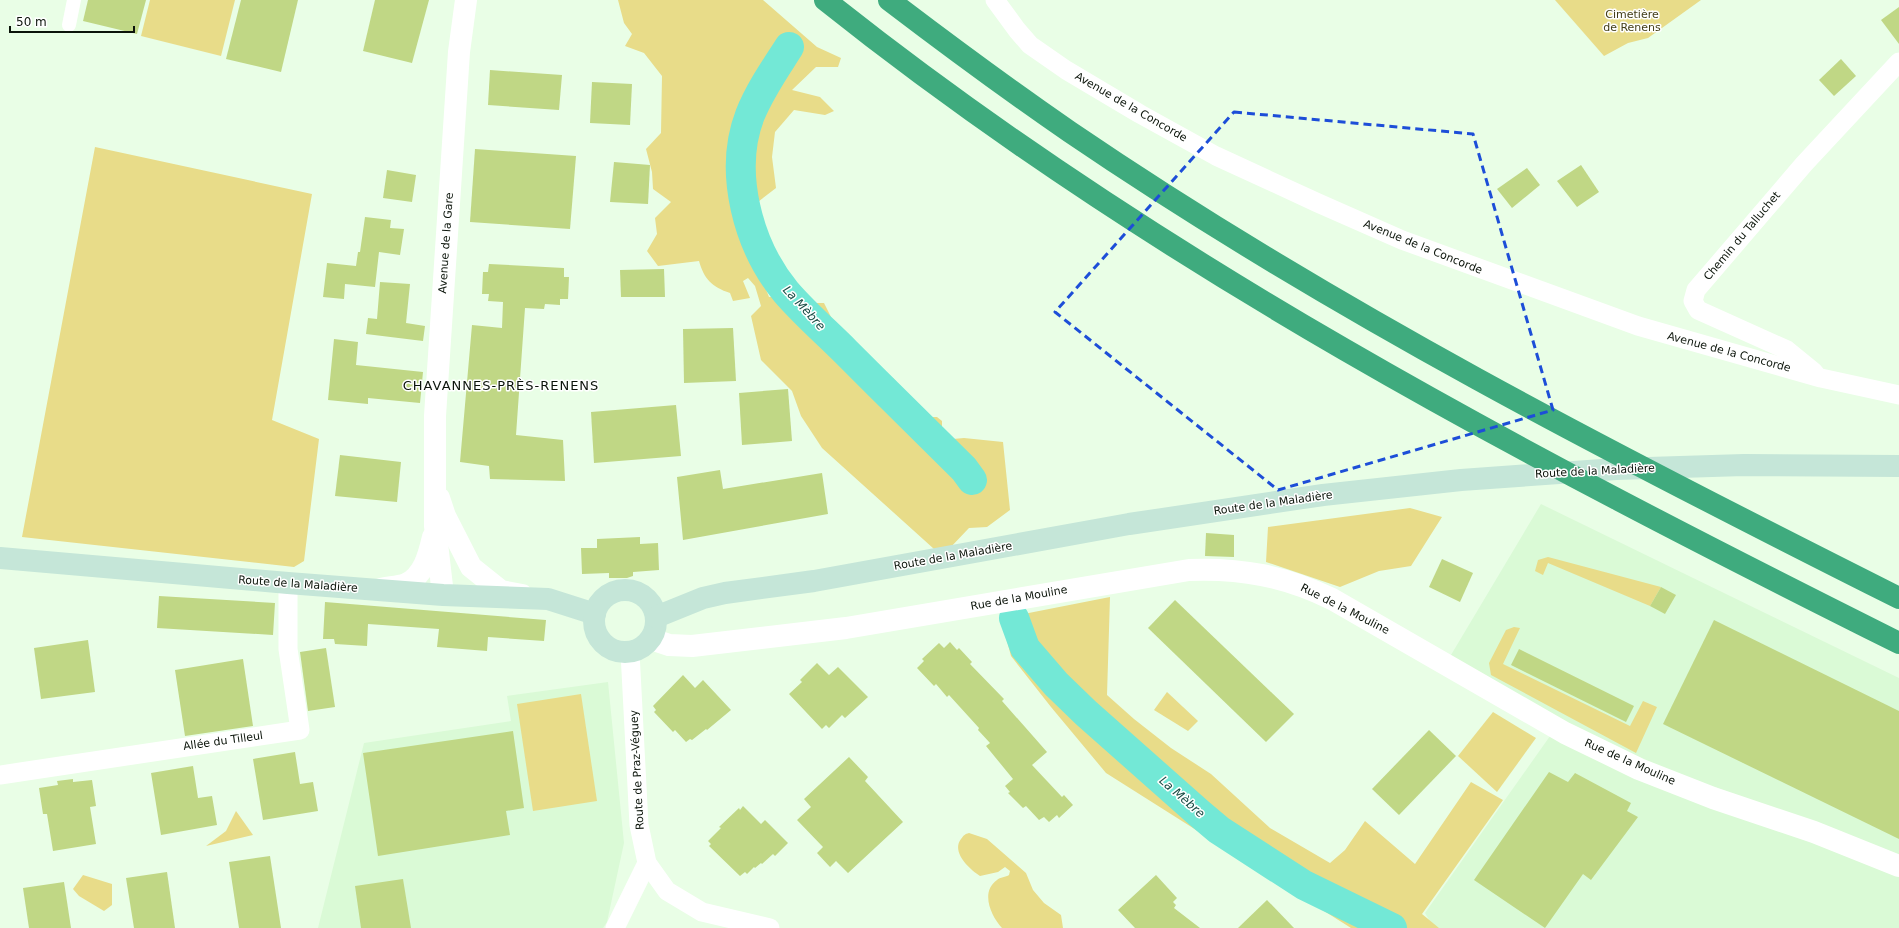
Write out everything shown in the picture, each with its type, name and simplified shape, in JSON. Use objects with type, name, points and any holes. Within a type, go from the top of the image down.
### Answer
[{"type":"highway","points":[[825,0],[923,76],[987,122],[1123,215],[1251,295],[1362,360],[1513,445],[1700,544],[1899,643]]},
{"type":"highway","points":[[889,0],[950,46],[1070,132],[1206,220],[1322,291],[1544,416],[1701,498],[1899,598]]},
{"type":"main road","name":"Route de la Maladière","points":[[656,617],[703,598],[814,581],[1129,524],[1323,495],[1461,480],[1616,469],[1744,465],[1899,466]]},
{"type":"main road","name":"Route de la Maladière","points":[[0,558],[377,590],[548,600],[595,614]]},
{"type":"main road","points":[[627,590],[634,591],[645,598],[653,608],[656,617],[656,628],[651,639],[641,648],[630,652],[613,650],[601,641],[596,634],[594,624],[595,614],[599,605],[605,598],[612,594],[627,590]]},
{"type":"street","points":[[68,25],[74,0]]},
{"type":"street","name":"Avenue de la Gare","points":[[443,595],[435,526],[435,416],[459,52],[466,0]]},
{"type":"street","name":"Avenue de la Concorde","points":[[995,0],[1016,30],[1030,45],[1066,70],[1140,114],[1216,156],[1402,240],[1638,326],[1821,378],[1899,395]]},
{"type":"street","name":"Chemin du Talluchet","points":[[1821,378],[1787,350],[1698,310],[1693,301],[1696,290],[1804,164],[1899,62]]},
{"type":"street","name":"Avenue de la Gare","points":[[436,487],[445,516],[471,567],[501,591],[548,600]]},
{"type":"street","name":"Avenue de la Gare","points":[[377,590],[406,584],[421,570],[428,558],[435,526]]},
{"type":"street","name":"Rue de la Mouline","points":[[651,639],[669,645],[692,646],[846,628],[1189,570],[1217,569],[1272,576],[1305,586],[1332,599],[1565,733],[1639,769],[1713,798],[1814,832],[1899,866]]},
{"type":"street","name":"Allée du Tilleul","points":[[0,775],[300,730],[288,649],[288,583]]},
{"type":"street","name":"Route de Praz-Véguey","points":[[630,652],[639,825],[647,863],[667,891],[702,912],[770,928]]},
{"type":"street","points":[[615,928],[647,863]]},
{"type":"highlighted area","points":[[1234,112],[1473,134],[1553,410],[1278,490],[1055,312]]},
{"type":"shaded area","points":[[1541,504],[1899,678],[1899,928],[1434,928],[1425,913],[1555,729],[1448,660]]},
{"type":"shaded area","points":[[608,682],[624,843],[607,922],[603,928],[318,928],[364,743],[511,721],[507,696]]},
{"type":"green space","points":[[150,0],[235,0],[221,56],[141,36]]},
{"type":"green space","points":[[618,0],[763,0],[817,47],[841,58],[838,67],[816,67],[792,90],[820,97],[834,111],[825,115],[794,110],[775,132],[772,157],[776,188],[745,212],[751,251],[769,297],[794,295],[806,311],[814,303],[824,303],[832,319],[828,329],[850,344],[850,353],[881,381],[893,378],[927,417],[937,417],[942,421],[942,440],[964,438],[1003,442],[1010,510],[987,527],[969,528],[948,550],[934,549],[822,448],[801,416],[792,391],[761,360],[751,316],[761,306],[755,286],[748,278],[743,281],[750,298],[733,301],[730,293],[718,288],[710,282],[703,273],[699,261],[658,266],[647,251],[657,234],[655,218],[671,202],[653,189],[652,172],[646,149],[661,133],[662,76],[644,53],[625,46],[632,34],[624,23]]},
{"type":"green space","name":"Cimetière de Renens","points":[[1555,0],[1701,0],[1648,38],[1628,43],[1604,56]]},
{"type":"green space","points":[[95,147],[312,194],[272,420],[319,439],[304,561],[294,567],[22,537]]},
{"type":"green space","points":[[1410,508],[1442,517],[1411,566],[1379,571],[1340,587],[1266,562],[1268,527]]},
{"type":"green space","points":[[1548,557],[1661,587],[1650,606],[1548,563],[1543,575],[1535,571],[1538,560]]},
{"type":"green space","points":[[1110,597],[1107,695],[1134,719],[1171,748],[1211,774],[1270,828],[1330,863],[1345,850],[1365,821],[1415,864],[1471,782],[1503,800],[1422,914],[1439,928],[1351,928],[1106,773],[1011,656],[1002,622],[1009,617]]},
{"type":"green space","points":[[1514,627],[1520,628],[1503,664],[1630,726],[1643,701],[1657,707],[1636,753],[1491,675],[1489,663],[1506,630]]},
{"type":"green space","points":[[1167,692],[1198,721],[1188,731],[1154,710]]},
{"type":"green space","points":[[581,694],[597,801],[533,811],[517,704]]},
{"type":"green space","points":[[1493,712],[1536,738],[1497,792],[1458,756]]},
{"type":"green space","points":[[236,811],[253,835],[206,846],[226,831]]},
{"type":"green space","points":[[969,833],[987,839],[1026,873],[1033,890],[1044,903],[1061,915],[1063,928],[1002,928],[991,911],[988,897],[992,885],[1000,878],[1009,875],[1010,871],[1005,867],[998,872],[980,876],[971,869],[963,860],[958,849],[958,844],[961,839]]},
{"type":"green space","points":[[83,875],[112,884],[112,905],[104,911],[79,896],[73,889]]},
{"type":"building","points":[[88,0],[146,0],[137,34],[83,21]]},
{"type":"building","points":[[241,0],[298,0],[281,72],[226,59]]},
{"type":"building","points":[[375,0],[429,0],[412,63],[363,51]]},
{"type":"building","points":[[1899,7],[1899,44],[1881,20]]},
{"type":"building","points":[[1841,59],[1856,76],[1834,96],[1819,80]]},
{"type":"building","points":[[490,70],[562,75],[559,110],[488,105]]},
{"type":"building","points":[[592,82],[632,84],[630,125],[590,123]]},
{"type":"building","points":[[475,149],[576,156],[570,229],[470,222]]},
{"type":"building","points":[[614,162],[650,165],[648,204],[610,202]]},
{"type":"building","points":[[1581,165],[1599,192],[1577,207],[1557,181]]},
{"type":"building","points":[[1527,168],[1540,185],[1512,208],[1497,189]]},
{"type":"building","points":[[387,170],[416,175],[412,202],[383,198]]},
{"type":"building","points":[[365,217],[391,220],[390,228],[404,229],[400,255],[379,252],[375,287],[345,284],[344,299],[323,297],[327,263],[356,266],[358,252],[360,252]]},
{"type":"building","points":[[489,264],[564,268],[564,277],[569,277],[568,299],[560,299],[560,305],[545,304],[544,309],[525,308],[516,435],[563,440],[565,481],[490,479],[489,466],[460,462],[472,325],[502,328],[503,302],[488,301],[489,294],[482,294],[483,272],[488,272]]},
{"type":"building","points":[[664,269],[665,297],[621,297],[620,270]]},
{"type":"building","points":[[380,282],[410,284],[406,323],[425,326],[423,341],[366,334],[368,318],[377,319]]},
{"type":"building","points":[[733,328],[736,381],[684,383],[683,329]]},
{"type":"building","points":[[334,339],[358,342],[356,365],[423,372],[420,403],[368,398],[368,404],[328,400]]},
{"type":"building","points":[[788,389],[792,441],[742,445],[739,393]]},
{"type":"building","points":[[676,405],[681,456],[594,463],[591,412]]},
{"type":"building","points":[[340,455],[401,462],[397,502],[335,496]]},
{"type":"building","points":[[720,470],[723,489],[822,473],[828,514],[683,540],[677,477]]},
{"type":"building","points":[[1206,533],[1234,535],[1234,557],[1205,556]]},
{"type":"building","points":[[640,537],[640,544],[658,543],[659,570],[633,572],[633,576],[627,578],[609,578],[609,573],[582,574],[581,548],[597,548],[597,539]]},
{"type":"building","points":[[1442,559],[1473,573],[1460,602],[1429,587]]},
{"type":"building","points":[[1661,587],[1676,595],[1665,614],[1650,606]]},
{"type":"building","points":[[159,596],[275,603],[273,635],[157,628]]},
{"type":"building","points":[[1175,600],[1294,714],[1266,742],[1148,628]]},
{"type":"building","points":[[325,602],[546,620],[544,641],[488,637],[487,651],[437,647],[439,629],[368,624],[367,646],[335,644],[334,639],[323,639]]},
{"type":"building","points":[[1714,620],[1899,711],[1899,839],[1663,724]]},
{"type":"building","points":[[88,640],[95,692],[41,699],[34,648]]},
{"type":"building","points":[[950,642],[957,650],[959,648],[972,662],[970,664],[1004,699],[1002,701],[1047,752],[1032,765],[1062,797],[1064,795],[1073,805],[1059,818],[1057,815],[1049,822],[1044,817],[1039,820],[1026,806],[1023,808],[1008,793],[1010,792],[1005,786],[1013,779],[986,746],[990,743],[978,730],[979,728],[949,695],[947,697],[936,684],[934,686],[917,668],[924,661],[922,659],[939,643],[944,648]]},
{"type":"building","points":[[326,648],[335,707],[308,711],[300,652]]},
{"type":"building","points":[[1519,649],[1634,706],[1626,722],[1511,665]]},
{"type":"building","points":[[243,659],[253,726],[185,736],[175,670]]},
{"type":"building","points":[[817,663],[829,675],[838,667],[868,697],[845,718],[842,715],[829,728],[826,725],[822,729],[789,694],[802,682],[800,680]]},
{"type":"building","points":[[683,675],[695,688],[703,680],[731,710],[707,730],[706,729],[692,740],[690,739],[686,742],[675,730],[673,732],[654,712],[656,710],[653,706]]},
{"type":"building","points":[[1429,730],[1456,756],[1399,815],[1372,789]]},
{"type":"building","points":[[513,731],[524,808],[506,811],[510,835],[378,856],[363,753]]},
{"type":"building","points":[[295,752],[300,784],[313,782],[318,811],[263,820],[253,759]]},
{"type":"building","points":[[849,757],[868,777],[865,781],[903,822],[848,873],[836,861],[830,867],[817,853],[823,847],[797,820],[811,807],[804,799]]},
{"type":"building","points":[[193,766],[198,798],[212,796],[217,825],[161,835],[151,773]]},
{"type":"building","points":[[1549,772],[1568,782],[1575,773],[1631,803],[1627,811],[1638,817],[1591,880],[1583,874],[1545,928],[1474,880]]},
{"type":"building","points":[[73,779],[73,782],[92,780],[96,806],[90,807],[96,844],[53,851],[47,814],[43,814],[39,788],[58,785],[57,781]]},
{"type":"building","points":[[743,806],[761,824],[765,820],[788,843],[775,856],[773,854],[762,864],[761,863],[755,868],[754,867],[747,874],[745,872],[740,876],[709,846],[711,844],[708,841],[721,828],[719,827]]},
{"type":"building","points":[[270,856],[281,928],[239,928],[229,862]]},
{"type":"building","points":[[167,872],[175,928],[134,928],[126,878]]},
{"type":"building","points":[[1156,875],[1177,898],[1173,902],[1176,905],[1174,908],[1200,928],[1135,928],[1118,910]]},
{"type":"building","points":[[403,879],[411,928],[361,928],[355,886]]},
{"type":"building","points":[[64,882],[71,928],[29,928],[23,888]]},
{"type":"building","points":[[1267,900],[1294,928],[1238,928]]},
{"type":"waterway","name":"La Mèbre","points":[[789,47],[758,97],[750,115],[744,137],[741,160],[742,184],[752,231],[761,253],[773,274],[793,300],[964,469],[972,480]]},
{"type":"waterway","name":"La Mèbre","points":[[1014,618],[1025,648],[1056,684],[1086,713],[1219,830],[1304,885],[1392,928]]},
{"type":"district","name":"CHAVANNES-PRÈS-RENENS","points":[[501,385]]}]
